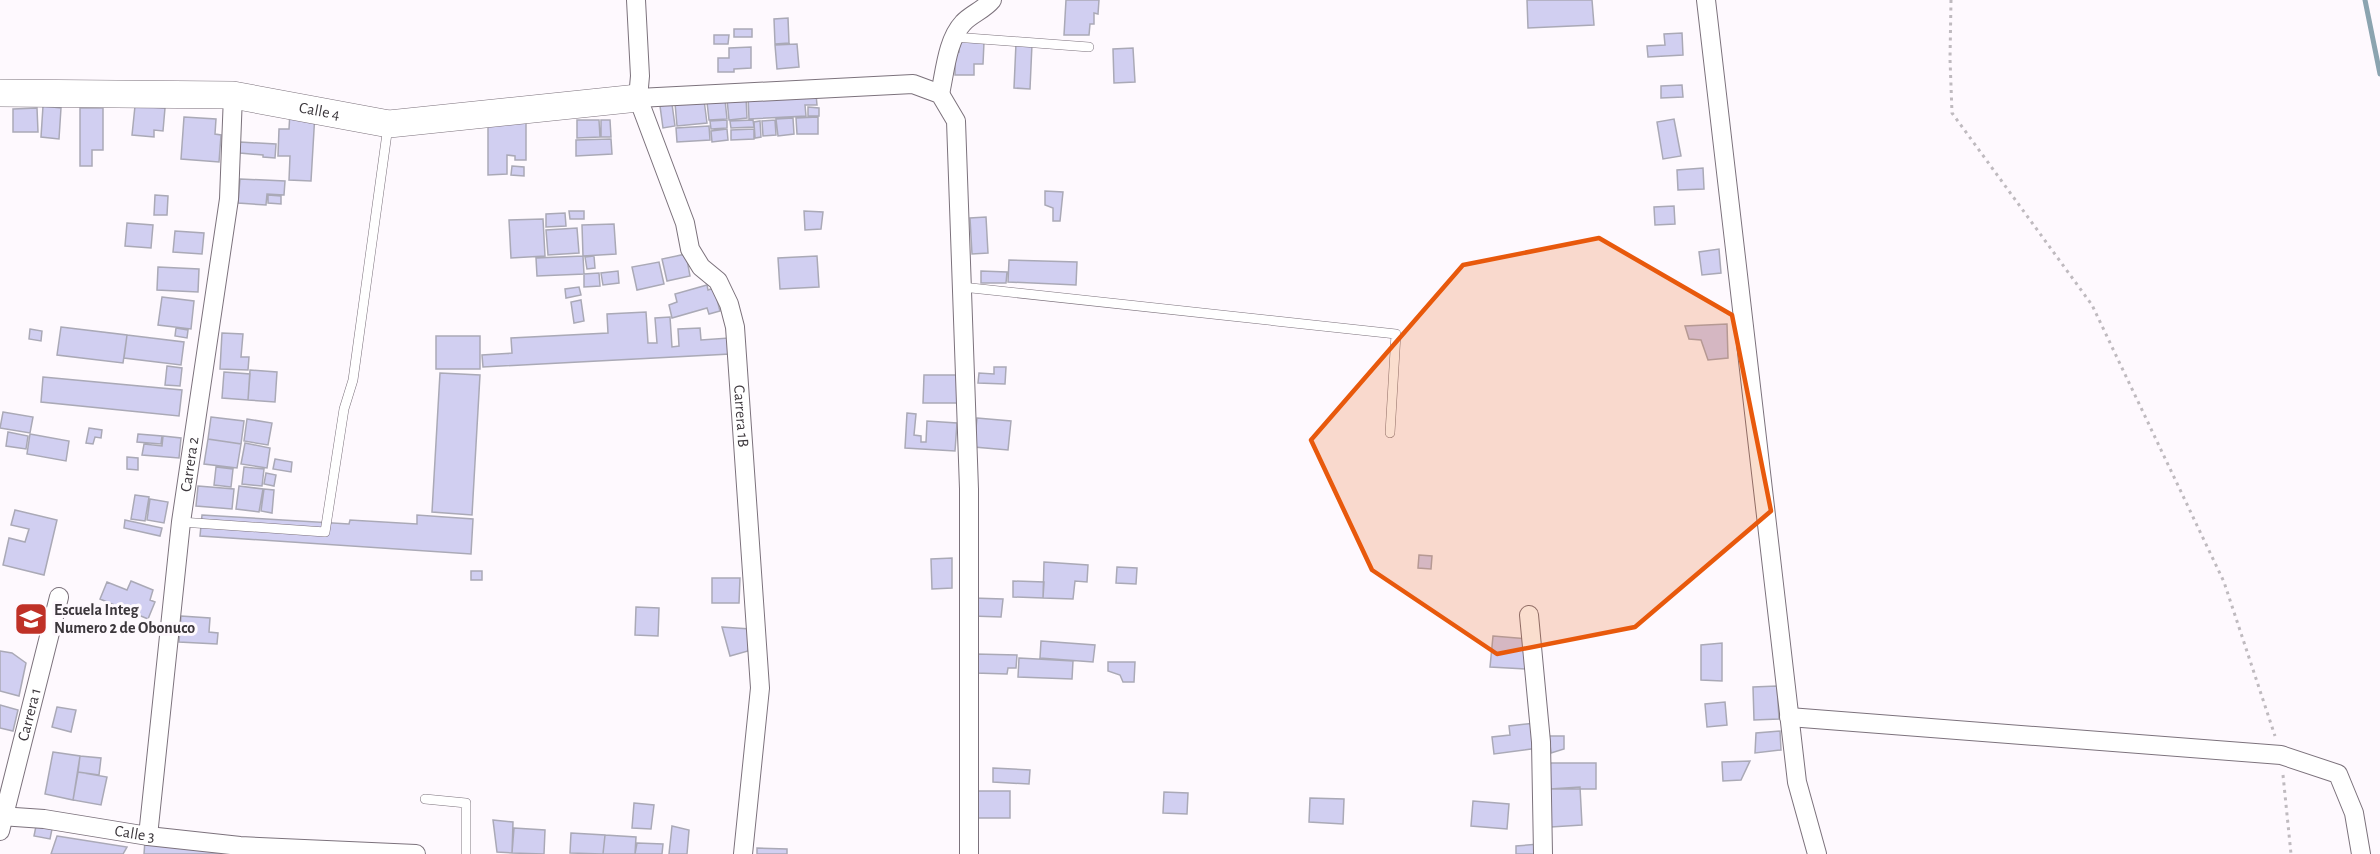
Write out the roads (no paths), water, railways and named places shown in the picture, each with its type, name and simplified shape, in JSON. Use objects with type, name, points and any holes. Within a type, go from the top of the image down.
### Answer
[{"type":"street","name":"Carrera 1B","points":[[636,0],[640,76],[638,98],[685,223],[690,249],[701,267],[718,281],[729,304],[735,327],[760,688],[743,854]]},
{"type":"street","points":[[940,94],[954,37],[963,22],[986,7],[992,0]]},
{"type":"street","points":[[1706,0],[1797,782],[1817,854]]},
{"type":"street","points":[[638,98],[913,84],[940,94],[956,121],[969,489],[969,854]]},
{"type":"street","name":"Calle 4","points":[[0,93],[233,95],[389,124],[638,98]]},
{"type":"street","name":"Carrera 2","points":[[148,836],[181,522],[229,199],[233,95]]},
{"type":"street","name":"Carrera 1","points":[[1,821],[59,597]]},
{"type":"street","points":[[1529,615],[1541,742],[1543,854]]},
{"type":"street","points":[[1789,717],[2281,755],[2338,774],[2354,813],[2361,854]]},
{"type":"street","name":"Calle 3","points":[[1,821],[44,819],[240,850],[416,854]]},
{"type":"lane","points":[[954,37],[1089,47]]},
{"type":"lane","points":[[181,522],[325,532],[344,409],[353,381],[389,124]]},
{"type":"lane","points":[[962,287],[1396,334],[1390,434]]},
{"type":"lane","points":[[425,799],[466,803],[466,854]]},
{"type":"waterway","points":[[2365,0],[2380,74]]},
{"type":"place","name":"Escuela Integ Numero 2 de Obonuco","points":[[31,619]]}]
